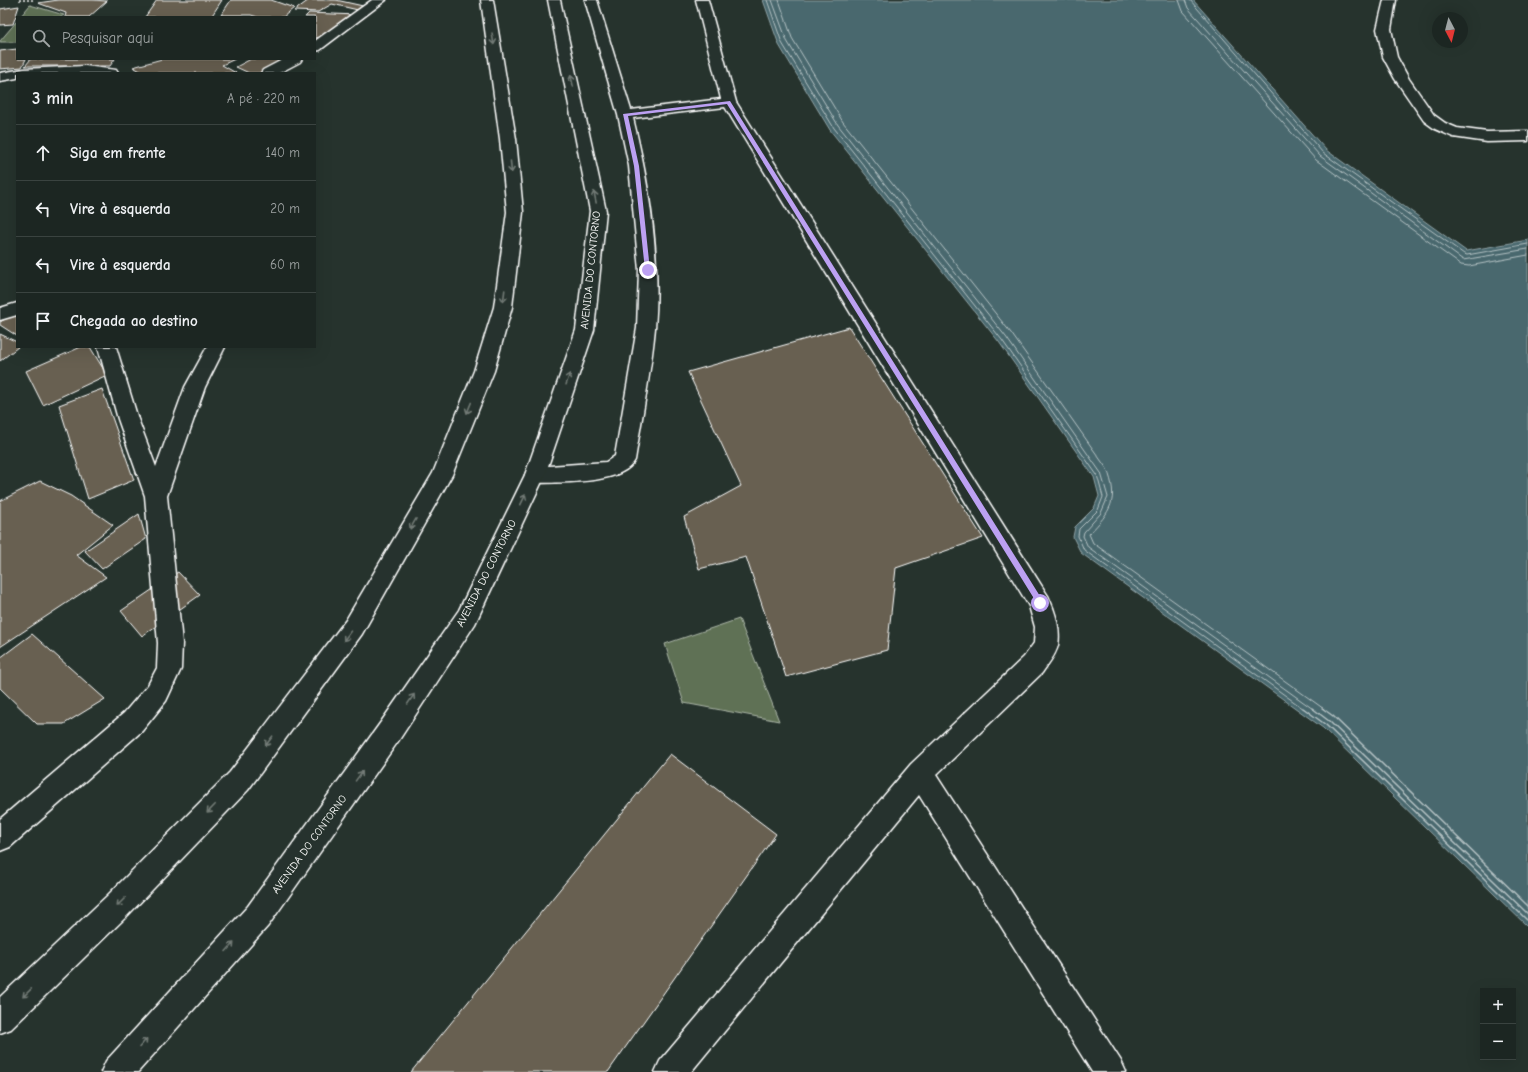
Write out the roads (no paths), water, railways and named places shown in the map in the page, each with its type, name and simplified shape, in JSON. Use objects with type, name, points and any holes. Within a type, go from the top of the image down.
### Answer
[{"type":"main road","points":[[316,46],[380,0]]},
{"type":"main road","points":[[0,1018],[118,905],[239,781],[354,627],[442,475],[484,371],[503,307],[515,212],[508,139],[487,0]]},
{"type":"main road","name":"AVENIDA DO CONTORNO","points":[[117,1072],[258,916],[390,732],[467,617],[535,475],[586,330],[598,211],[554,0]]},
{"type":"main road","points":[[535,475],[606,470],[617,466],[625,460],[646,328],[648,270],[637,166],[626,114],[591,0]]},
{"type":"main road","points":[[671,1072],[920,774],[1032,665],[1046,646],[1047,627],[1040,603],[729,102],[702,0]]},
{"type":"main road","points":[[1390,0],[1384,28],[1390,57],[1402,79],[1429,118],[1440,126],[1453,132],[1487,137],[1528,136]]},
{"type":"main road","points":[[270,72],[293,60]]},
{"type":"main road","points":[[44,72],[85,70],[102,72]]},
{"type":"main road","points":[[0,77],[16,74]]},
{"type":"main road","points":[[626,114],[729,102]]},
{"type":"main road","points":[[0,314],[16,310]]},
{"type":"main road","points":[[0,837],[133,722],[157,694],[169,669],[170,643],[156,496],[128,419],[107,348]]},
{"type":"main road","points":[[156,496],[195,387],[215,348]]},
{"type":"main road","points":[[920,774],[1110,1072]]},
{"type":"water","points":[[763,0],[1193,0],[1326,150],[1466,251],[1528,240],[1528,927],[1323,728],[1081,553],[1073,537],[1075,527],[1094,508],[1099,496],[1094,477],[999,342],[830,130],[779,45]]}]
